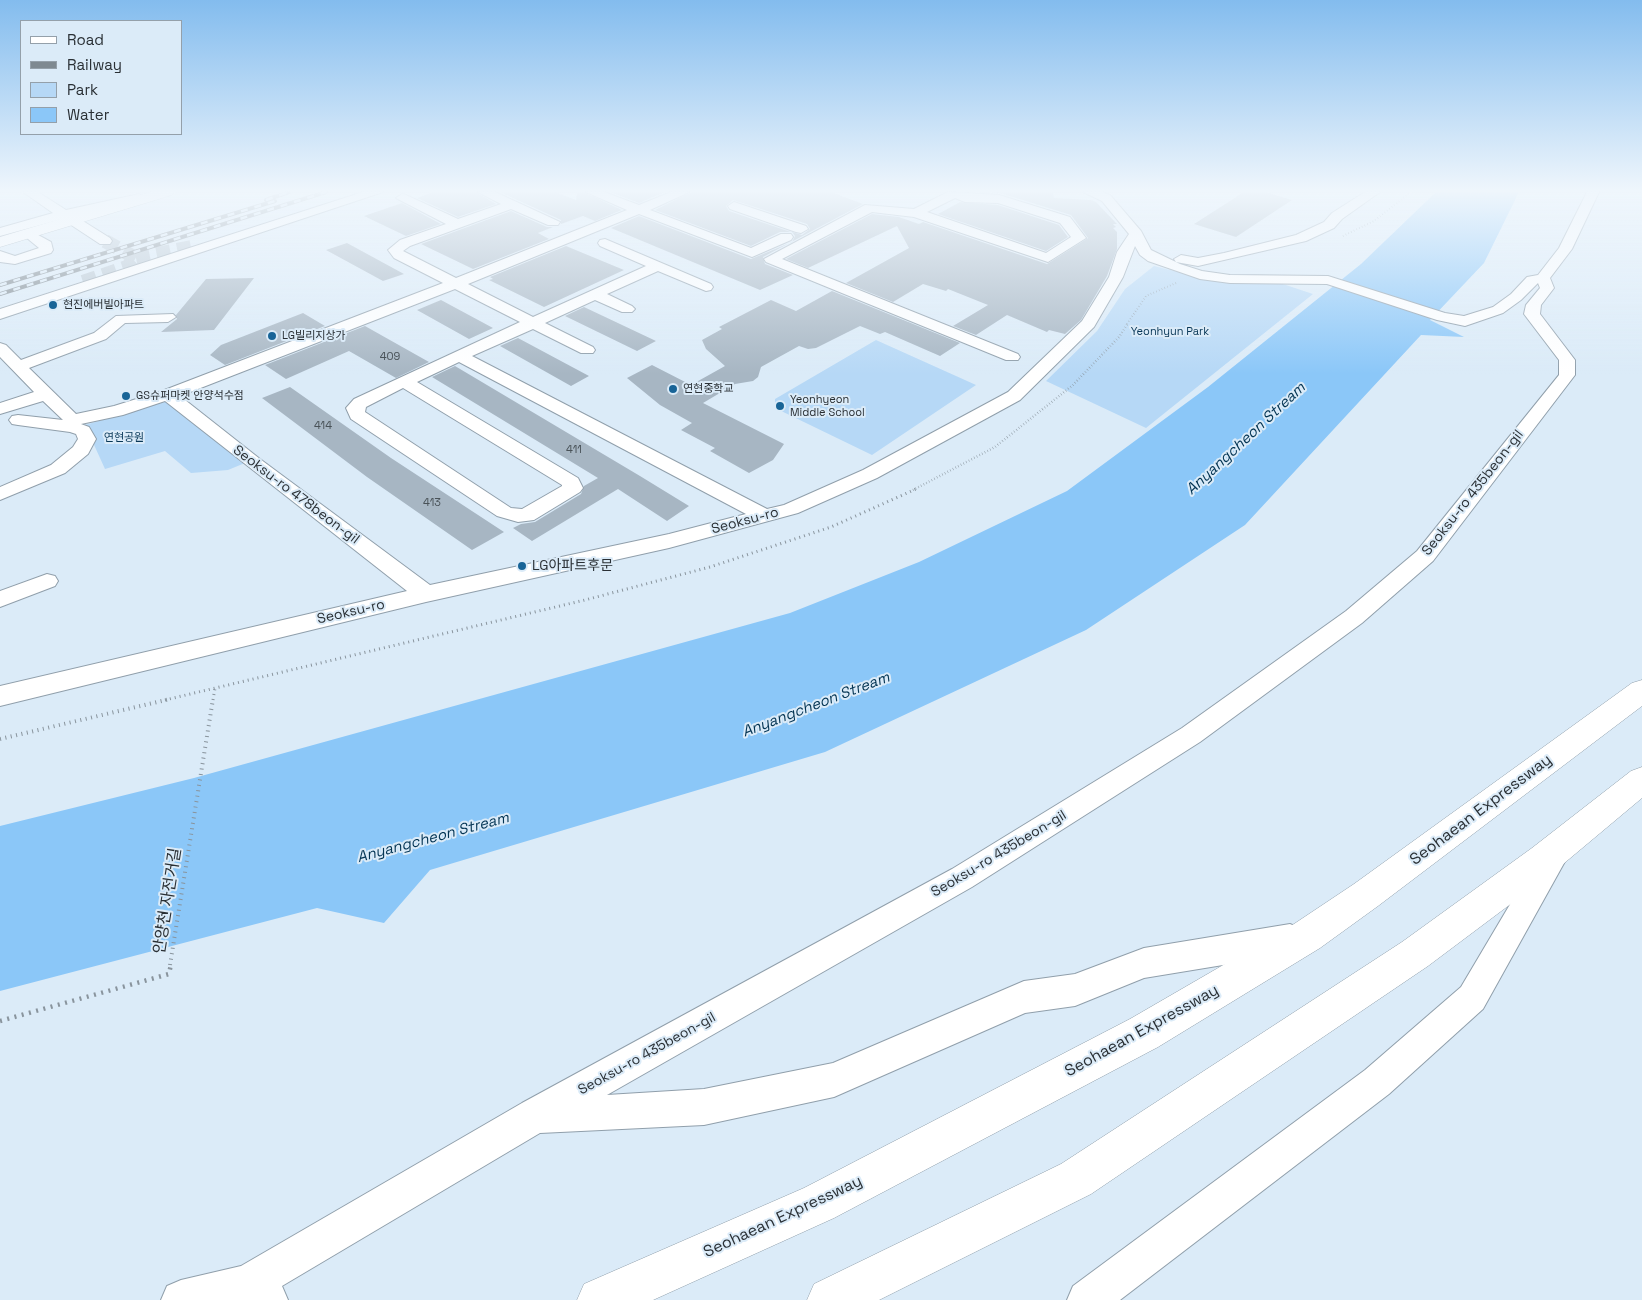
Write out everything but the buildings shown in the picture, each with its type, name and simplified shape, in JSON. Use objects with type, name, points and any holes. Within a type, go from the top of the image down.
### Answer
[{"type":"main road","name":"Seohaean Expressway","points":[[600,1300],[819,1203],[1144,1033],[1307,936],[1366,895],[1642,691]]},
{"type":"main road","points":[[844,1293],[1076,1180],[1415,954],[1559,847],[1642,780]]},
{"type":"street","points":[[0,255],[6,260],[15,260],[41,253]]},
{"type":"street","points":[[0,314],[188,253]]},
{"type":"street","points":[[397,253],[587,350]]},
{"type":"street","points":[[0,348],[46,394],[63,408],[72,420],[116,411],[168,395],[533,253]]},
{"type":"street","points":[[626,253],[706,287]]},
{"type":"street","points":[[783,253],[771,259],[1012,357]]},
{"type":"street","points":[[1032,253],[1048,258],[1056,253]]},
{"type":"street","name":"Seoksu-ro","points":[[0,696],[426,594],[669,541],[791,509],[870,474],[1014,396],[1088,324],[1116,277],[1124,253]]},
{"type":"street","name":"Seoksu-ro 435beon-gil","points":[[1146,253],[1153,258],[1200,275],[1230,279],[1328,280],[1442,317],[1465,321],[1498,310],[1516,297],[1532,280],[1543,278],[1562,253]]},
{"type":"street","points":[[1166,253],[1181,259],[1198,262],[1242,253]]},
{"type":"street","points":[[404,381],[571,482],[573,488],[527,515],[518,516],[504,512],[358,415],[355,408],[360,403],[404,381],[657,266]]},
{"type":"street","name":"Seoksu-ro 435beon-gil","points":[[181,1300],[258,1292],[535,1116],[962,878],[1191,735],[1354,617],[1425,556],[1568,375],[1567,360],[1532,314],[1534,305],[1547,288],[1543,278]]},
{"type":"street","points":[[0,305],[83,282]]},
{"type":"street","points":[[595,294],[627,309]]},
{"type":"street","points":[[19,366],[100,336],[121,319],[168,317]]},
{"type":"street","points":[[459,356],[765,516]]},
{"type":"street","points":[[0,409],[46,394]]},
{"type":"street","name":"Seoksu-ro 478beon-gil","points":[[168,395],[252,463],[426,594]]},
{"type":"street","points":[[0,494],[58,470],[81,450],[87,439],[83,431],[74,427],[18,420]]},
{"type":"street","points":[[0,599],[47,581]]},
{"type":"street","points":[[1087,1300],[1377,1082],[1472,998],[1559,847]]},
{"type":"street","points":[[535,1116],[704,1107],[834,1080],[1024,997],[1075,990],[1144,963],[1307,936]]},
{"type":"path","name":"안양천 자전거길","points":[[0,1021],[169,974],[215,688]]},
{"type":"green space","name":"Yeonhyun Park","points":[[1154,266],[1224,283],[1277,282],[1313,294],[1146,428],[1046,381],[1097,331],[1125,289]]},
{"type":"green space","points":[[876,340],[976,385],[872,455],[775,408],[775,399]]},
{"type":"green space","name":"연현공원","points":[[168,401],[245,463],[228,470],[191,473],[165,451],[105,469],[85,425]]},
{"type":"water","name":"Anyangcheon Stream","points":[[1373,253],[1489,253],[1484,263],[1430,320],[1464,337],[1421,335],[1245,525],[1086,630],[825,752],[430,870],[384,923],[317,908],[0,991],[0,826],[194,778],[790,613],[919,562],[1067,491],[1208,387]]},
{"type":"tunnel","points":[[126,253],[136,258]]},
{"type":"tunnel","points":[[136,258],[163,253]]},
{"type":"tunnel","points":[[83,282],[127,267],[136,258]]},
{"type":"railway","points":[[0,285],[106,253]]},
{"type":"railway","points":[[0,294],[132,253]]},
{"type":"place","name":"현진에버빌아파트","points":[[53,305]]},
{"type":"place","name":"LG빌리지상가","points":[[272,336]]},
{"type":"place","name":"연현중학교","points":[[673,389]]},
{"type":"place","name":"GS슈퍼마켓 안양석수점","points":[[126,396]]},
{"type":"place","name":"Yeonhyeon Middle School","points":[[780,406]]},
{"type":"place","name":"LG아파트후문","points":[[522,566]]}]
